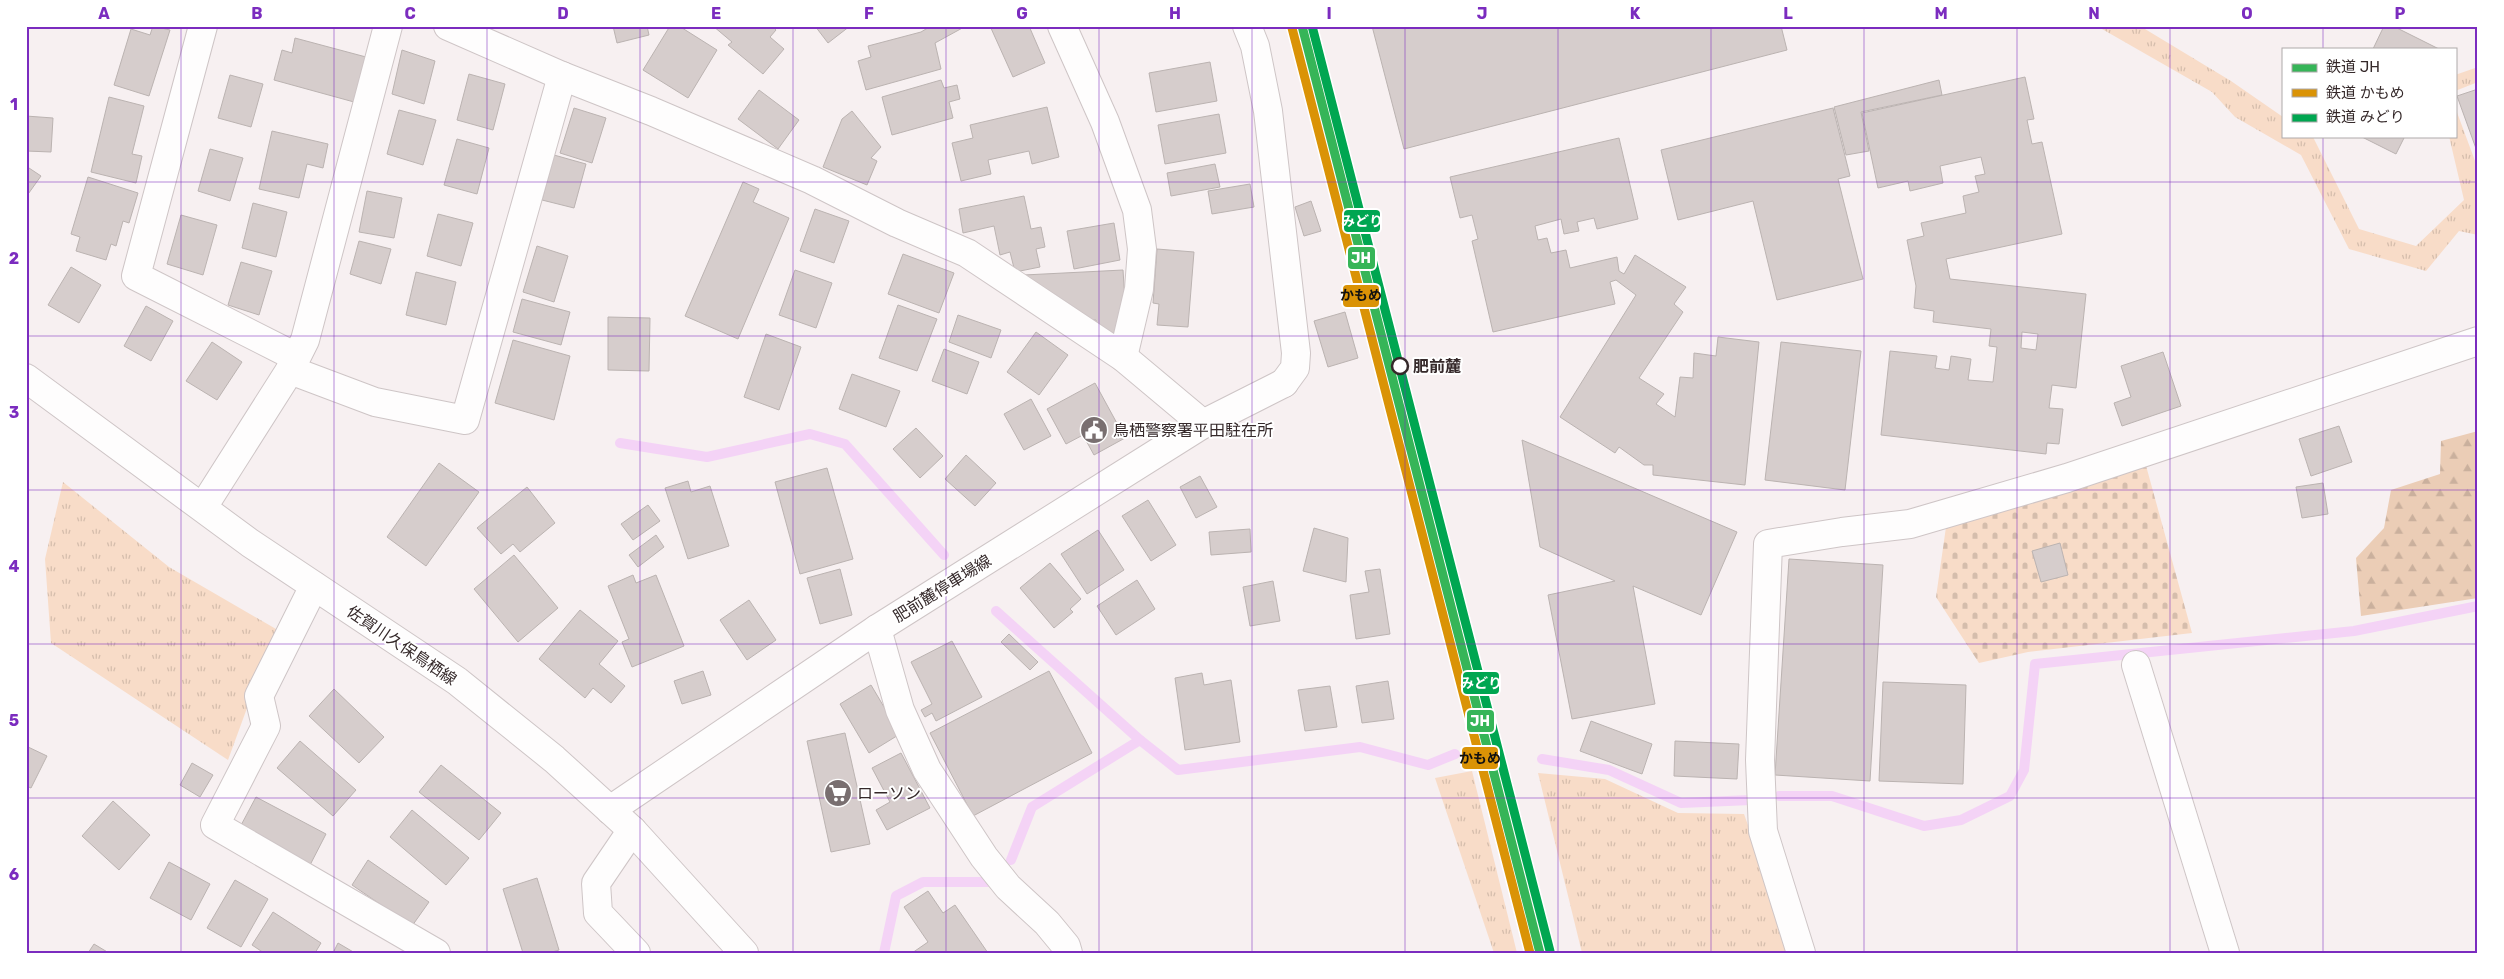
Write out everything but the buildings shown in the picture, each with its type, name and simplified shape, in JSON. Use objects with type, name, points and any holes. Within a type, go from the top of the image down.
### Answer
[{"type":"street","points":[[203,26],[136,276],[293,364],[375,402],[465,420],[562,76]]},
{"type":"street","points":[[203,508],[293,364],[305,340],[388,26]]},
{"type":"street","points":[[448,26],[562,76],[651,111],[803,176],[897,223],[967,253],[1124,357],[1203,424]]},
{"type":"street","points":[[1062,26],[1105,122],[1137,210],[1142,249],[1139,289],[1124,357]]},
{"type":"street","name":"肥前麓停車場線","points":[[610,810],[877,628],[1203,424],[1284,383],[1295,368],[1296,353],[1268,110],[1248,26]]},
{"type":"street","points":[[1801,953],[1763,831],[1760,760],[1768,544],[1842,532],[1910,524],[2068,478],[2478,341]]},
{"type":"street","name":"佐賀川久保鳥栖線","points":[[26,378],[203,508],[314,586],[457,681],[554,759],[632,830],[744,953]]},
{"type":"street","points":[[314,586],[259,696],[266,726],[215,825],[436,953]]},
{"type":"street","points":[[877,628],[900,710],[927,770],[984,857],[1008,887],[1047,923],[1066,946],[1068,953]]},
{"type":"street","points":[[2136,665],[2225,953]]},
{"type":"street","points":[[632,830],[596,883],[598,913],[636,953]]},
{"type":"green space","points":[[2103,26],[2140,26],[2231,81],[2282,116],[2282,138],[2314,138],[2359,229],[2416,246],[2464,200],[2449,138],[2456,138],[2456,110],[2478,169],[2478,235],[2459,231],[2426,271],[2349,249],[2301,155],[2235,117],[2212,92],[2102,29]]},
{"type":"green space","points":[[2478,67],[2478,82],[2456,91],[2456,75]]},
{"type":"green space","points":[[2478,431],[2478,598],[2361,616],[2356,558],[2384,528],[2391,490],[2440,474],[2441,441]]},
{"type":"green space","points":[[2145,462],[2192,633],[2028,652],[1979,663],[1936,597],[1946,527]]},
{"type":"green space","points":[[63,482],[169,567],[276,629],[228,760],[51,643],[45,559]]},
{"type":"green space","points":[[1472,771],[1517,953],[1494,953],[1435,778]]},
{"type":"green space","points":[[1538,773],[1605,779],[1678,813],[1744,814],[1786,953],[1582,953]]},
{"type":"waterway","points":[[620,443],[707,457],[810,434],[845,444],[944,555]]},
{"type":"waterway","points":[[1779,796],[1832,796],[1924,826],[1961,820],[2010,796],[2024,770],[2035,664],[2354,631],[2478,606]]},
{"type":"waterway","points":[[996,611],[1140,740],[1178,770],[1360,747],[1428,765],[1455,754]]},
{"type":"waterway","points":[[1011,860],[1032,807],[1140,740]]},
{"type":"waterway","points":[[1542,759],[1609,770],[1681,803],[1751,800]]},
{"type":"waterway","points":[[884,953],[896,896],[923,882],[991,882]]},
{"type":"rail line","name":"JH","points":[[1302,26],[1540,953]]},
{"type":"rail line","name":"みどり","points":[[1312,26],[1550,951]]},
{"type":"rail line","name":"かもめ","points":[[1292,28],[1530,953]]},
{"type":"place","name":"肥前麓","points":[[1400,366]]},
{"type":"place","name":"鳥栖警察署平田駐在所","points":[[1094,430]]},
{"type":"place","name":"ローソン","points":[[838,793]]}]
